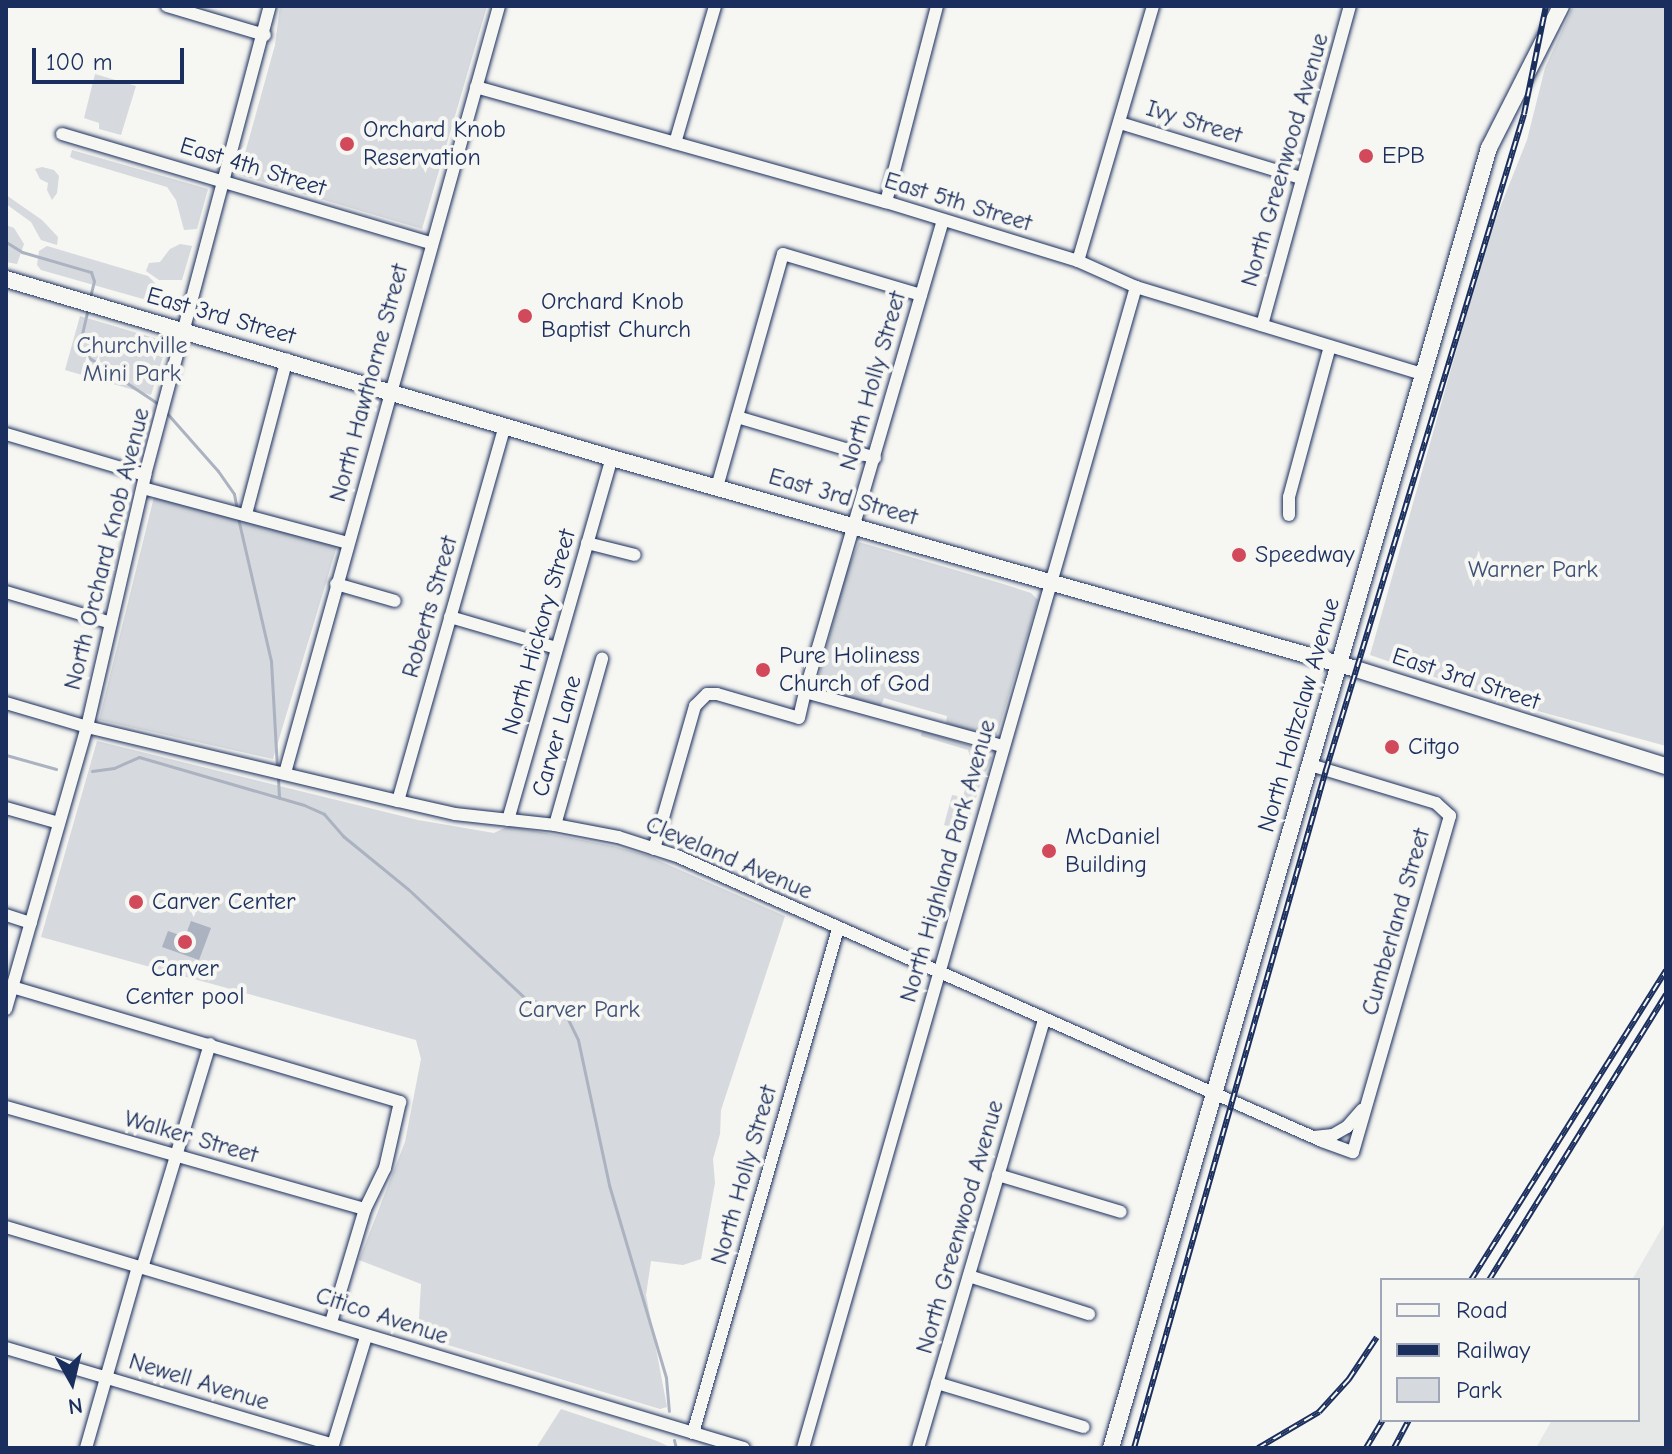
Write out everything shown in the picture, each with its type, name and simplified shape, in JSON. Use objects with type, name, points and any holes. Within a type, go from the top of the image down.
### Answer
[{"type":"main road","name":"North Holtzclaw Avenue","points":[[1111,1448],[1489,148],[1561,6]]},
{"type":"main road","name":"East 3rd Street","points":[[6,279],[287,359],[391,394],[612,458],[1337,663],[1666,766]]},
{"type":"street","points":[[167,6],[265,35]]},
{"type":"street","name":"North Orchard Knob Avenue","points":[[6,1009],[87,727],[144,482],[265,35],[270,6]]},
{"type":"street","name":"North Hawthorne Street","points":[[285,773],[499,6]]},
{"type":"street","points":[[675,143],[715,6]]},
{"type":"street","points":[[886,202],[937,6]]},
{"type":"street","points":[[1078,261],[1153,6]]},
{"type":"street","name":"North Greenwood Avenue","points":[[1262,325],[1350,6]]},
{"type":"street","name":"East 5th Street","points":[[476,87],[886,202],[1078,261],[1136,287],[1422,374]]},
{"type":"street","name":"Ivy Street","points":[[1120,123],[1301,178]]},
{"type":"street","name":"East 4th Street","points":[[62,134],[431,243]]},
{"type":"street","name":"North Holly Street","points":[[805,692],[943,221]]},
{"type":"street","points":[[717,487],[783,254],[921,295]]},
{"type":"street","name":"North Highland Park Avenue","points":[[803,1448],[1136,287]]},
{"type":"street","points":[[1289,515],[1289,497],[1330,346]]},
{"type":"street","points":[[246,514],[287,359]]},
{"type":"street","points":[[737,417],[875,458]]},
{"type":"street","name":"Roberts Street","points":[[398,801],[505,425]]},
{"type":"street","points":[[6,434],[144,482],[348,543]]},
{"type":"street","name":"North Hickory Street","points":[[508,820],[612,458]]},
{"type":"street","points":[[587,543],[635,555]]},
{"type":"street","points":[[336,584],[395,601]]},
{"type":"street","points":[[6,592],[111,623]]},
{"type":"street","points":[[450,617],[557,648]]},
{"type":"street","name":"Carver Lane","points":[[555,825],[602,659]]},
{"type":"street","points":[[654,849],[699,698],[717,694],[799,718],[805,692],[1003,746]]},
{"type":"street","name":"Cleveland Avenue","points":[[6,703],[87,727],[455,814],[555,825],[618,837],[654,849],[939,971],[1312,1137],[1353,1152]]},
{"type":"street","name":"Cumberland Street","points":[[1310,765],[1436,803],[1450,816],[1353,1152]]},
{"type":"street","points":[[6,808],[59,823]]},
{"type":"street","points":[[6,915],[31,923]]},
{"type":"street","name":"North Holly Street","points":[[693,1433],[838,929]]},
{"type":"street","points":[[12,987],[400,1102],[385,1168],[365,1209],[331,1322]]},
{"type":"street","name":"North Greenwood Avenue","points":[[918,1448],[1044,1019]]},
{"type":"street","points":[[86,1448],[105,1376],[178,1156],[210,1044]]},
{"type":"street","name":"Cumberland Street","points":[[1312,1137],[1333,1135],[1347,1127],[1356,1119],[1370,1093]]},
{"type":"street","name":"Walker Street","points":[[6,1107],[365,1209]]},
{"type":"street","points":[[998,1175],[1121,1212]]},
{"type":"street","name":"Citico Avenue","points":[[6,1227],[744,1448]]},
{"type":"street","points":[[969,1276],[1089,1314]]},
{"type":"street","points":[[332,1446],[366,1337]]},
{"type":"street","name":"Newell Avenue","points":[[6,1348],[332,1446]]},
{"type":"street","points":[[937,1383],[1084,1427]]},
{"type":"shaded area","name":"Carver Center pool","points":[[191,921],[211,928],[199,960],[162,947],[168,931],[185,937]]},
{"type":"shaded area","points":[[1666,1221],[1666,1448],[1536,1448],[1551,1422],[1640,1422],[1640,1278],[1633,1278]]},
{"type":"green space","name":"Orchard Knob Reservation","points":[[280,6],[487,6],[422,229],[239,175],[275,45]]},
{"type":"green space","name":"Warner Park","points":[[1573,6],[1666,6],[1666,746],[1516,705],[1370,655],[1489,235],[1527,140],[1545,68]]},
{"type":"green space","points":[[95,74],[136,86],[121,135],[99,129],[99,123],[84,118]]},
{"type":"green space","points":[[72,150],[208,189],[197,229],[184,230],[176,200],[167,187],[74,159],[70,157]]},
{"type":"green space","points":[[35,169],[54,170],[59,176],[57,193],[52,200],[47,190],[48,183],[40,179]]},
{"type":"green space","points":[[6,195],[42,220],[58,237],[57,245],[41,240],[31,222],[6,204]]},
{"type":"green space","points":[[6,225],[14,228],[24,244],[17,264],[6,262]]},
{"type":"green space","points":[[180,244],[192,246],[182,280],[159,280],[146,271],[149,263],[160,262],[170,249]]},
{"type":"green space","points":[[47,246],[148,276],[155,283],[156,291],[143,299],[41,270],[37,265],[39,251]]},
{"type":"green space","name":"Churchville Mini Park","points":[[80,316],[161,340],[165,350],[151,395],[65,370]]},
{"type":"green space","points":[[154,497],[337,546],[273,759],[99,720]]},
{"type":"green space","points":[[859,542],[1031,593],[1038,600],[995,741],[946,723],[947,716],[884,698],[880,708],[815,690],[847,571]]},
{"type":"green space","points":[[922,731],[986,750],[992,758],[986,772],[968,768],[971,759],[968,750],[921,736]]},
{"type":"green space","name":"Carver Park","points":[[97,741],[418,820],[494,833],[509,826],[613,846],[646,855],[785,916],[721,1110],[720,1134],[713,1159],[715,1183],[701,1259],[683,1265],[651,1261],[646,1295],[667,1407],[660,1409],[418,1336],[421,1284],[359,1260],[405,1142],[421,1059],[416,1040],[41,937]]},
{"type":"green space","points":[[969,773],[983,777],[965,831],[944,825],[952,795],[963,797]]},
{"type":"green space","points":[[561,1409],[657,1441],[672,1448],[536,1448]]},
{"type":"waterway","points":[[6,242],[22,252],[91,272],[94,281],[90,297]]},
{"type":"waterway","points":[[88,308],[79,347],[88,357],[160,405]]},
{"type":"waterway","points":[[165,411],[218,471],[234,494],[237,510]]},
{"type":"waterway","points":[[238,518],[271,661],[277,770]]},
{"type":"waterway","points":[[6,755],[56,769]]},
{"type":"waterway","points":[[92,771],[114,768],[139,757],[304,805],[324,814],[343,836],[408,889],[526,999],[563,1009],[578,1040],[609,1185],[666,1378],[669,1411]]},
{"type":"waterway","points":[[278,778],[279,798]]},
{"type":"waterway","points":[[674,1440],[676,1448]]},
{"type":"railway","points":[[1134,1448],[1326,770],[1524,114],[1546,6]]},
{"type":"railway","points":[[1472,1278],[1666,970]]},
{"type":"railway","points":[[1490,1278],[1666,994]]},
{"type":"railway","points":[[1258,1448],[1319,1412],[1349,1379],[1377,1337]]},
{"type":"railway","points":[[1366,1448],[1382,1422]]},
{"type":"railway","points":[[1394,1448],[1408,1422]]},
{"type":"place","name":"Orchard Knob Reservation","points":[[347,144]]},
{"type":"place","name":"EPB","points":[[1366,156]]},
{"type":"place","name":"Orchard Knob Baptist Church","points":[[525,316]]},
{"type":"place","name":"Speedway","points":[[1239,555]]},
{"type":"place","name":"Pure Holiness Church of God","points":[[763,670]]},
{"type":"place","name":"Citgo","points":[[1392,747]]},
{"type":"place","name":"McDaniel Building","points":[[1049,851]]},
{"type":"place","name":"Carver Center","points":[[136,902]]},
{"type":"place","name":"Carver Center pool","points":[[185,942]]}]
